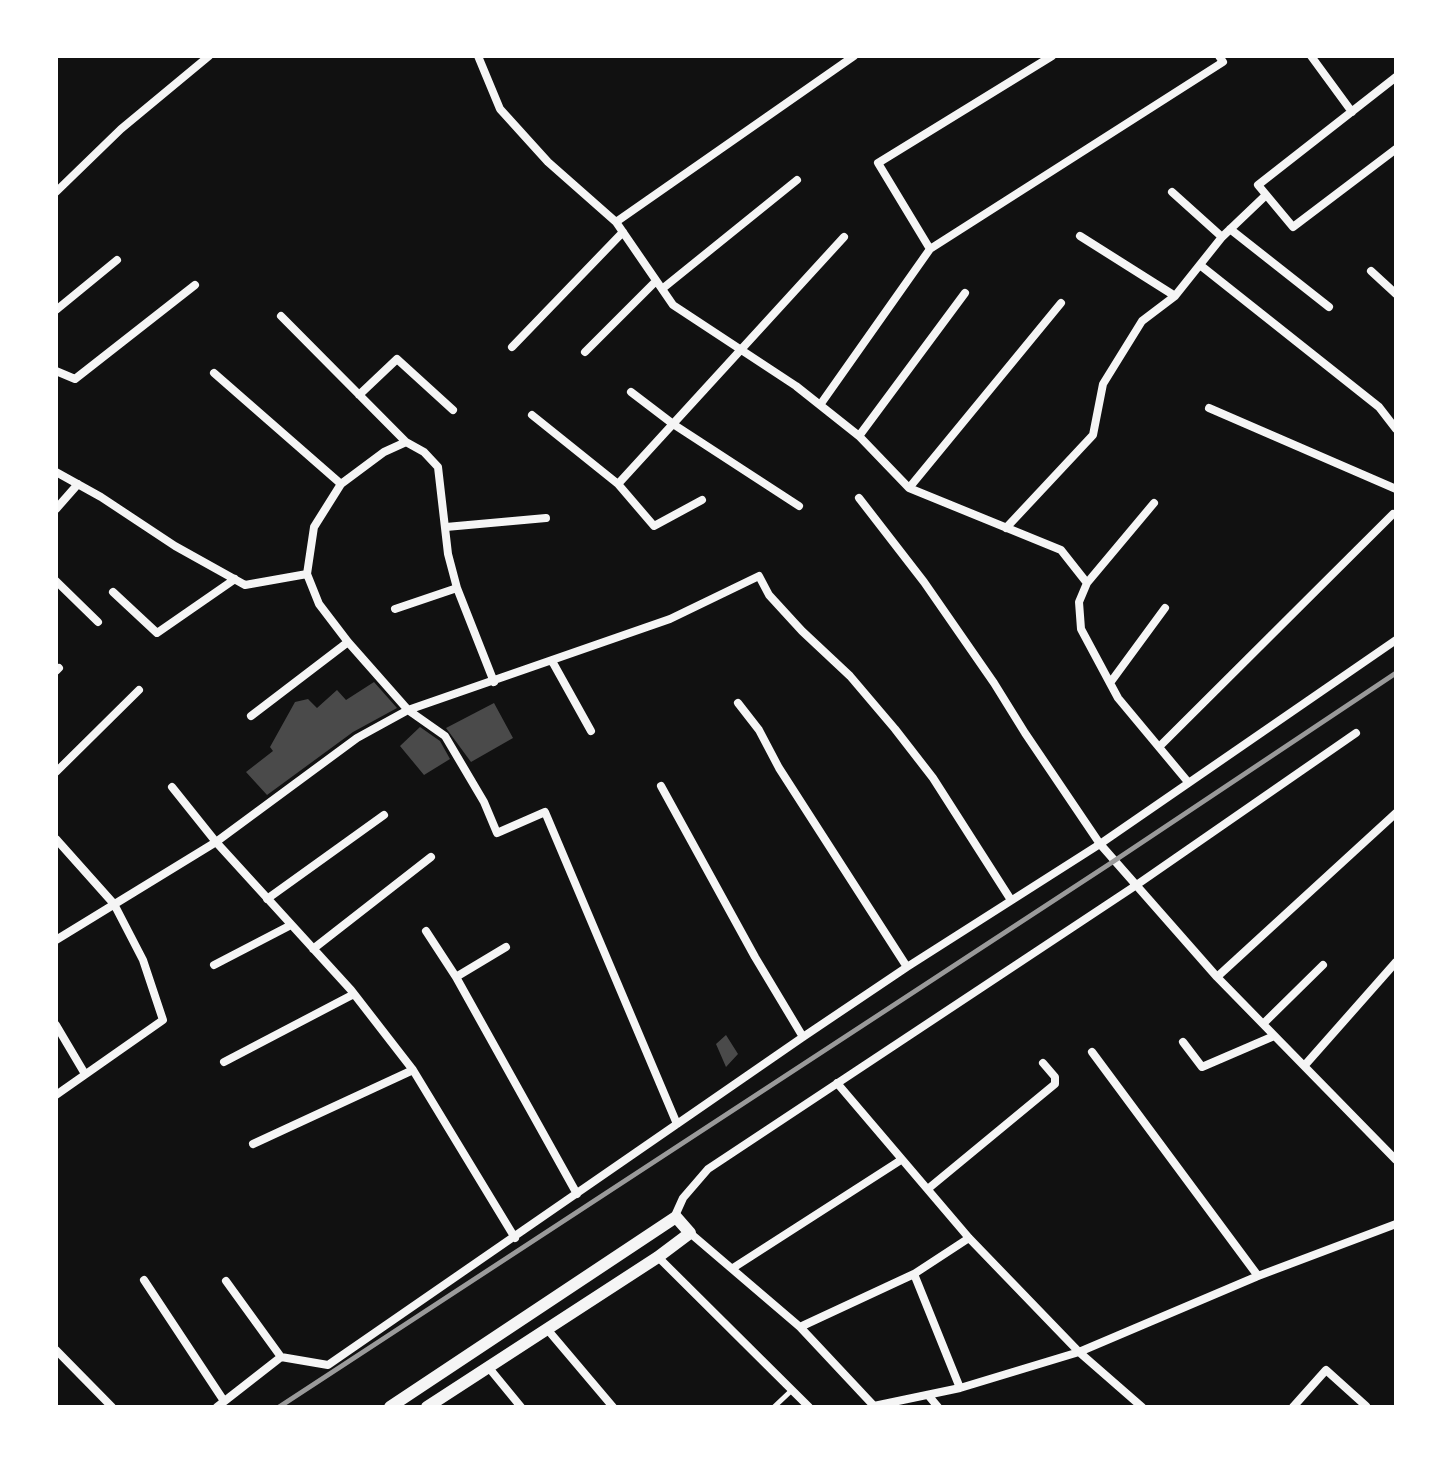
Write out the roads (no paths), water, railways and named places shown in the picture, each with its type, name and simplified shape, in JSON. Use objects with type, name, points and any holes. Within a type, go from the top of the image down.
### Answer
[{"type":"street","points":[[56,192],[121,129],[209,56]]},
{"type":"street","points":[[478,56],[500,109],[548,162],[616,222],[673,305],[820,405],[859,436],[909,488],[1061,550],[1087,583]]},
{"type":"street","points":[[616,222],[854,56]]},
{"type":"street","points":[[930,249],[878,163],[1052,56]]},
{"type":"street","points":[[1311,56],[1352,112]]},
{"type":"street","points":[[820,405],[930,249],[1221,59]]},
{"type":"street","points":[[1396,77],[1258,185],[1293,227],[1396,149]]},
{"type":"street","points":[[662,289],[797,180]]},
{"type":"street","points":[[1172,192],[1222,237]]},
{"type":"street","points":[[1006,528],[1093,435],[1103,384],[1142,321],[1175,296],[1222,237],[1265,196]]},
{"type":"street","points":[[1230,229],[1329,307]]},
{"type":"street","points":[[512,347],[623,232]]},
{"type":"street","points":[[1080,236],[1175,296]]},
{"type":"street","points":[[618,484],[844,237]]},
{"type":"street","points":[[56,310],[117,260]]},
{"type":"street","points":[[1200,265],[1379,407],[1396,429]]},
{"type":"street","points":[[1371,271],[1396,294]]},
{"type":"street","points":[[585,352],[656,281]]},
{"type":"street","points":[[56,371],[75,379],[195,285]]},
{"type":"street","points":[[859,436],[965,293]]},
{"type":"street","points":[[909,488],[1061,303]]},
{"type":"street","points":[[281,316],[406,442],[424,452],[438,467],[448,554],[457,588],[494,682]]},
{"type":"street","points":[[359,395],[397,359],[453,410]]},
{"type":"street","points":[[214,373],[341,484]]},
{"type":"street","points":[[631,392],[673,424],[799,506]]},
{"type":"street","points":[[1209,408],[1396,489]]},
{"type":"street","points":[[532,415],[618,484],[654,526],[702,500]]},
{"type":"street","points":[[406,442],[384,452],[341,484],[314,527],[307,574],[319,604],[348,642],[408,710],[445,736],[484,802],[497,833],[545,812],[677,1124]]},
{"type":"street","points":[[56,472],[175,546],[245,585],[307,574]]},
{"type":"street","points":[[56,509],[78,484]]},
{"type":"street","points":[[859,498],[924,582],[1100,844],[1217,977],[1396,1160]]},
{"type":"street","points":[[1154,503],[1087,583],[1079,602],[1081,629],[1118,698],[1188,782]]},
{"type":"street","points":[[1159,747],[1393,514]]},
{"type":"street","points":[[446,527],[546,518]]},
{"type":"street","points":[[56,940],[216,842],[357,738],[408,710],[670,619],[759,576],[769,595],[850,676],[895,729],[933,778],[1011,900]]},
{"type":"street","points":[[113,592],[157,633],[235,579]]},
{"type":"street","points":[[56,581],[98,622]]},
{"type":"street","points":[[395,609],[457,588]]},
{"type":"street","points":[[1110,683],[1165,608]]},
{"type":"street","points":[[226,1281],[281,1357],[328,1365],[803,1037],[1100,844],[1396,640]]},
{"type":"street","points":[[251,716],[348,642]]},
{"type":"street","points":[[552,661],[591,731]]},
{"type":"street","points":[[56,772],[139,690]]},
{"type":"street","points":[[738,703],[759,730],[779,768],[907,967]]},
{"type":"street","points":[[390,1407],[674,1218],[683,1198],[708,1169],[1135,886],[1356,733]]},
{"type":"street","points":[[661,786],[803,1037]]},
{"type":"street","points":[[172,787],[216,842],[354,994],[413,1070],[515,1238]]},
{"type":"street","points":[[1217,977],[1396,813]]},
{"type":"street","points":[[267,899],[384,815]]},
{"type":"street","points":[[56,839],[114,904],[143,960],[163,1020],[56,1095]]},
{"type":"street","points":[[313,949],[431,857]]},
{"type":"street","points":[[214,965],[291,925]]},
{"type":"street","points":[[426,931],[456,977],[577,1194]]},
{"type":"street","points":[[456,977],[506,947]]},
{"type":"street","points":[[1305,1065],[1396,962]]},
{"type":"street","points":[[1263,1024],[1323,965]]},
{"type":"street","points":[[224,1062],[354,994]]},
{"type":"street","points":[[56,1025],[85,1074]]},
{"type":"street","points":[[1183,1042],[1202,1067],[1274,1036]]},
{"type":"street","points":[[1092,1052],[1258,1276]]},
{"type":"street","points":[[929,1188],[1055,1084],[1055,1077],[1043,1063]]},
{"type":"street","points":[[253,1144],[413,1070]]},
{"type":"street","points":[[837,1083],[969,1238],[1079,1352],[1142,1407]]},
{"type":"street","points":[[1389,1152],[1396,1144]]},
{"type":"street","points":[[733,1268],[901,1160]]},
{"type":"street","points":[[674,1218],[800,1327],[874,1406],[960,1388],[1079,1352],[1258,1276],[1396,1224]]},
{"type":"street","points":[[427,1407],[690,1233]]},
{"type":"street","points":[[800,1327],[914,1274],[969,1238]]},
{"type":"street","points":[[658,1257],[809,1407]]},
{"type":"street","points":[[914,1274],[960,1388]]},
{"type":"street","points":[[144,1280],[220,1404],[281,1357]]},
{"type":"street","points":[[547,1329],[613,1407]]},
{"type":"street","points":[[56,1350],[112,1407]]},
{"type":"street","points":[[489,1368],[521,1407]]},
{"type":"street","points":[[1293,1407],[1326,1370],[1366,1406]]},
{"type":"street","points":[[928,1395],[938,1407]]},
{"type":"lane","points":[[774,1407],[793,1390]]},
{"type":"railway","points":[[279,1407],[1396,673]]}]
